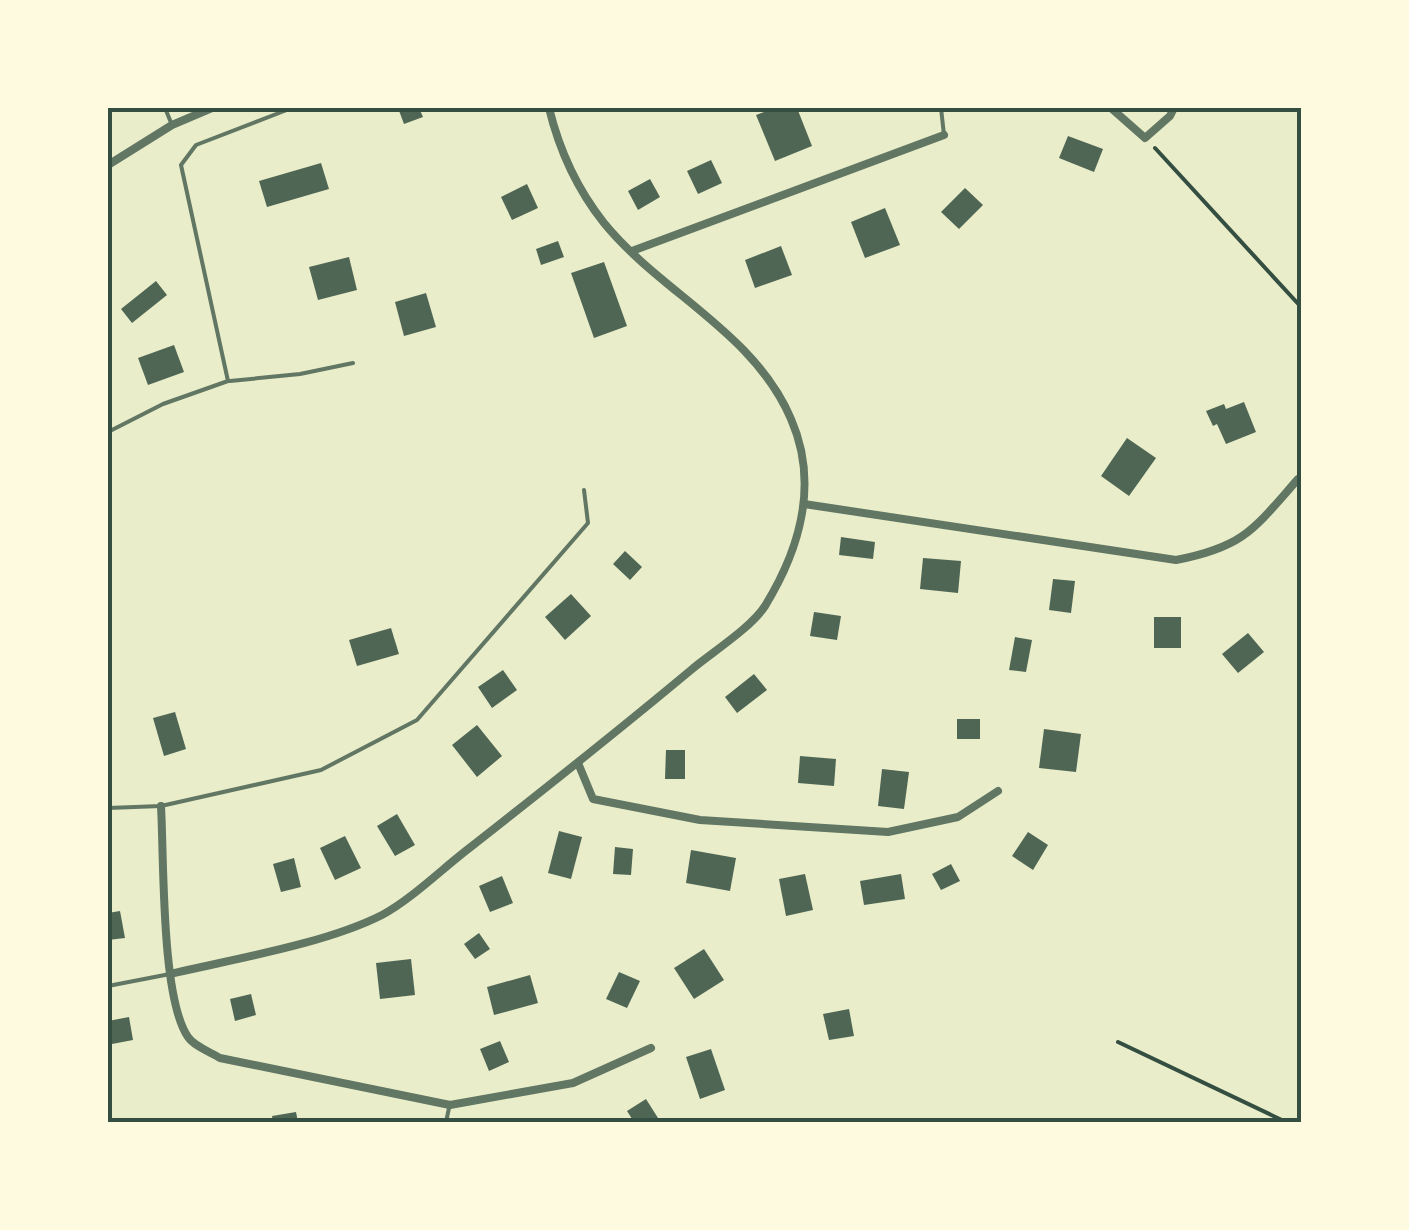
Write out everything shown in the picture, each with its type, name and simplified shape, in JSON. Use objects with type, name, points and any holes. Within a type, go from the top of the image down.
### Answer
[{"type":"street","points":[[108,164],[172,125],[212,108]]},
{"type":"street","points":[[170,974],[332,934],[383,914],[578,763],[762,610],[797,540],[806,479],[792,420],[778,392],[720,326],[604,224],[576,182],[556,136],[549,108]]},
{"type":"street","points":[[1111,108],[1144,138],[1174,108]]},
{"type":"street","points":[[632,251],[944,135]]},
{"type":"street","points":[[804,504],[1176,560],[1229,547],[1254,529],[1298,479]]},
{"type":"street","points":[[578,763],[593,799],[700,820],[888,832],[958,817],[998,791]]},
{"type":"street","points":[[162,806],[175,1012],[189,1040],[220,1058],[450,1105],[573,1083],[651,1048]]},
{"type":"lane","points":[[165,108],[172,125]]},
{"type":"lane","points":[[228,381],[181,165],[196,146],[292,108]]},
{"type":"lane","points":[[941,108],[944,135]]},
{"type":"lane","points":[[108,432],[163,404],[228,381],[354,364]]},
{"type":"lane","points":[[108,808],[162,806],[321,770],[418,720],[588,523],[584,490]]},
{"type":"lane","points":[[108,986],[170,974]]},
{"type":"lane","points":[[446,1122],[450,1105]]},
{"type":"path","points":[[1144,138],[1302,308]]},
{"type":"path","points":[[1118,1042],[1286,1122]]},
{"type":"building","points":[[398,108],[419,108],[423,117],[404,124]]},
{"type":"building","points":[[775,108],[797,108],[812,146],[775,161],[756,115]]},
{"type":"building","points":[[1068,136],[1103,149],[1094,172],[1059,158]]},
{"type":"building","points":[[711,160],[722,183],[698,194],[687,171]]},
{"type":"building","points":[[321,163],[329,189],[267,207],[259,181]]},
{"type":"building","points":[[650,179],[660,197],[638,210],[628,191]]},
{"type":"building","points":[[527,184],[538,208],[512,220],[501,197]]},
{"type":"building","points":[[965,188],[983,205],[959,229],[941,212]]},
{"type":"building","points":[[885,208],[900,245],[865,258],[851,222]]},
{"type":"building","points":[[558,241],[564,257],[541,265],[536,249]]},
{"type":"building","points":[[781,246],[792,275],[755,288],[745,260]]},
{"type":"building","points":[[349,257],[357,290],[318,300],[309,267]]},
{"type":"building","points":[[604,262],[627,326],[594,338],[571,273]]},
{"type":"building","points":[[156,281],[167,295],[132,323],[121,309]]},
{"type":"building","points":[[426,293],[436,327],[404,336],[395,302]]},
{"type":"building","points":[[174,345],[184,372],[148,385],[138,358]]},
{"type":"building","points":[[1244,402],[1256,432],[1226,444],[1206,411]]},
{"type":"building","points":[[1127,438],[1156,458],[1129,496],[1101,476]]},
{"type":"building","points":[[841,537],[875,542],[873,559],[839,555]]},
{"type":"building","points":[[625,551],[642,567],[630,580],[613,564]]},
{"type":"building","points":[[923,558],[961,561],[958,593],[920,589]]},
{"type":"building","points":[[1053,579],[1075,581],[1071,613],[1049,610]]},
{"type":"building","points":[[571,594],[591,616],[565,640],[545,617]]},
{"type":"building","points":[[814,612],[841,616],[837,640],[810,636]]},
{"type":"building","points":[[1154,617],[1181,617],[1181,648],[1154,648]]},
{"type":"building","points":[[391,628],[399,654],[357,666],[349,640]]},
{"type":"building","points":[[1248,633],[1264,652],[1238,673],[1222,654]]},
{"type":"building","points":[[1015,637],[1032,640],[1026,672],[1009,670]]},
{"type":"building","points":[[503,670],[517,690],[492,708],[478,687]]},
{"type":"building","points":[[754,674],[767,690],[737,713],[725,697]]},
{"type":"building","points":[[175,712],[186,749],[164,756],[153,718]]},
{"type":"building","points":[[957,719],[980,719],[980,739],[957,739]]},
{"type":"building","points":[[477,725],[502,756],[477,777],[452,745]]},
{"type":"building","points":[[1044,729],[1081,734],[1076,772],[1039,768]]},
{"type":"building","points":[[666,750],[685,750],[685,779],[665,779]]},
{"type":"building","points":[[800,756],[836,759],[834,786],[798,783]]},
{"type":"building","points":[[882,769],[909,772],[904,809],[878,806]]},
{"type":"building","points":[[397,814],[415,845],[395,856],[377,826]]},
{"type":"building","points":[[559,831],[582,837],[571,879],[548,873]]},
{"type":"building","points":[[1028,832],[1048,845],[1033,870],[1012,856]]},
{"type":"building","points":[[345,836],[361,868],[335,880],[320,848]]},
{"type":"building","points":[[615,847],[633,849],[631,875],[613,874]]},
{"type":"building","points":[[691,850],[736,858],[730,891],[686,883]]},
{"type":"building","points":[[294,858],[301,887],[281,892],[273,864]]},
{"type":"building","points":[[951,864],[960,881],[941,890],[932,874]]},
{"type":"building","points":[[805,874],[813,910],[786,916],[779,879]]},
{"type":"building","points":[[901,874],[905,899],[864,905],[860,881]]},
{"type":"building","points":[[502,876],[513,903],[490,912],[479,886]]},
{"type":"building","points":[[120,911],[125,938],[108,940],[108,913]]},
{"type":"building","points":[[479,933],[490,949],[475,959],[464,944]]},
{"type":"building","points":[[704,949],[724,980],[694,999],[674,968]]},
{"type":"building","points":[[411,959],[415,995],[380,999],[376,963]]},
{"type":"building","points":[[619,972],[640,981],[627,1008],[606,999]]},
{"type":"building","points":[[530,975],[538,1003],[494,1015],[487,987]]},
{"type":"building","points":[[251,994],[256,1015],[235,1021],[230,999]]},
{"type":"building","points":[[849,1009],[854,1036],[829,1040],[823,1014]]},
{"type":"building","points":[[129,1017],[133,1040],[112,1044],[108,1021]]},
{"type":"building","points":[[500,1041],[509,1062],[489,1071],[480,1049]]},
{"type":"building","points":[[711,1049],[725,1090],[700,1099],[686,1057]]},
{"type":"building","points":[[646,1099],[658,1118],[634,1122],[627,1111]]},
{"type":"building","points":[[296,1112],[298,1122],[273,1122],[272,1116]]}]
